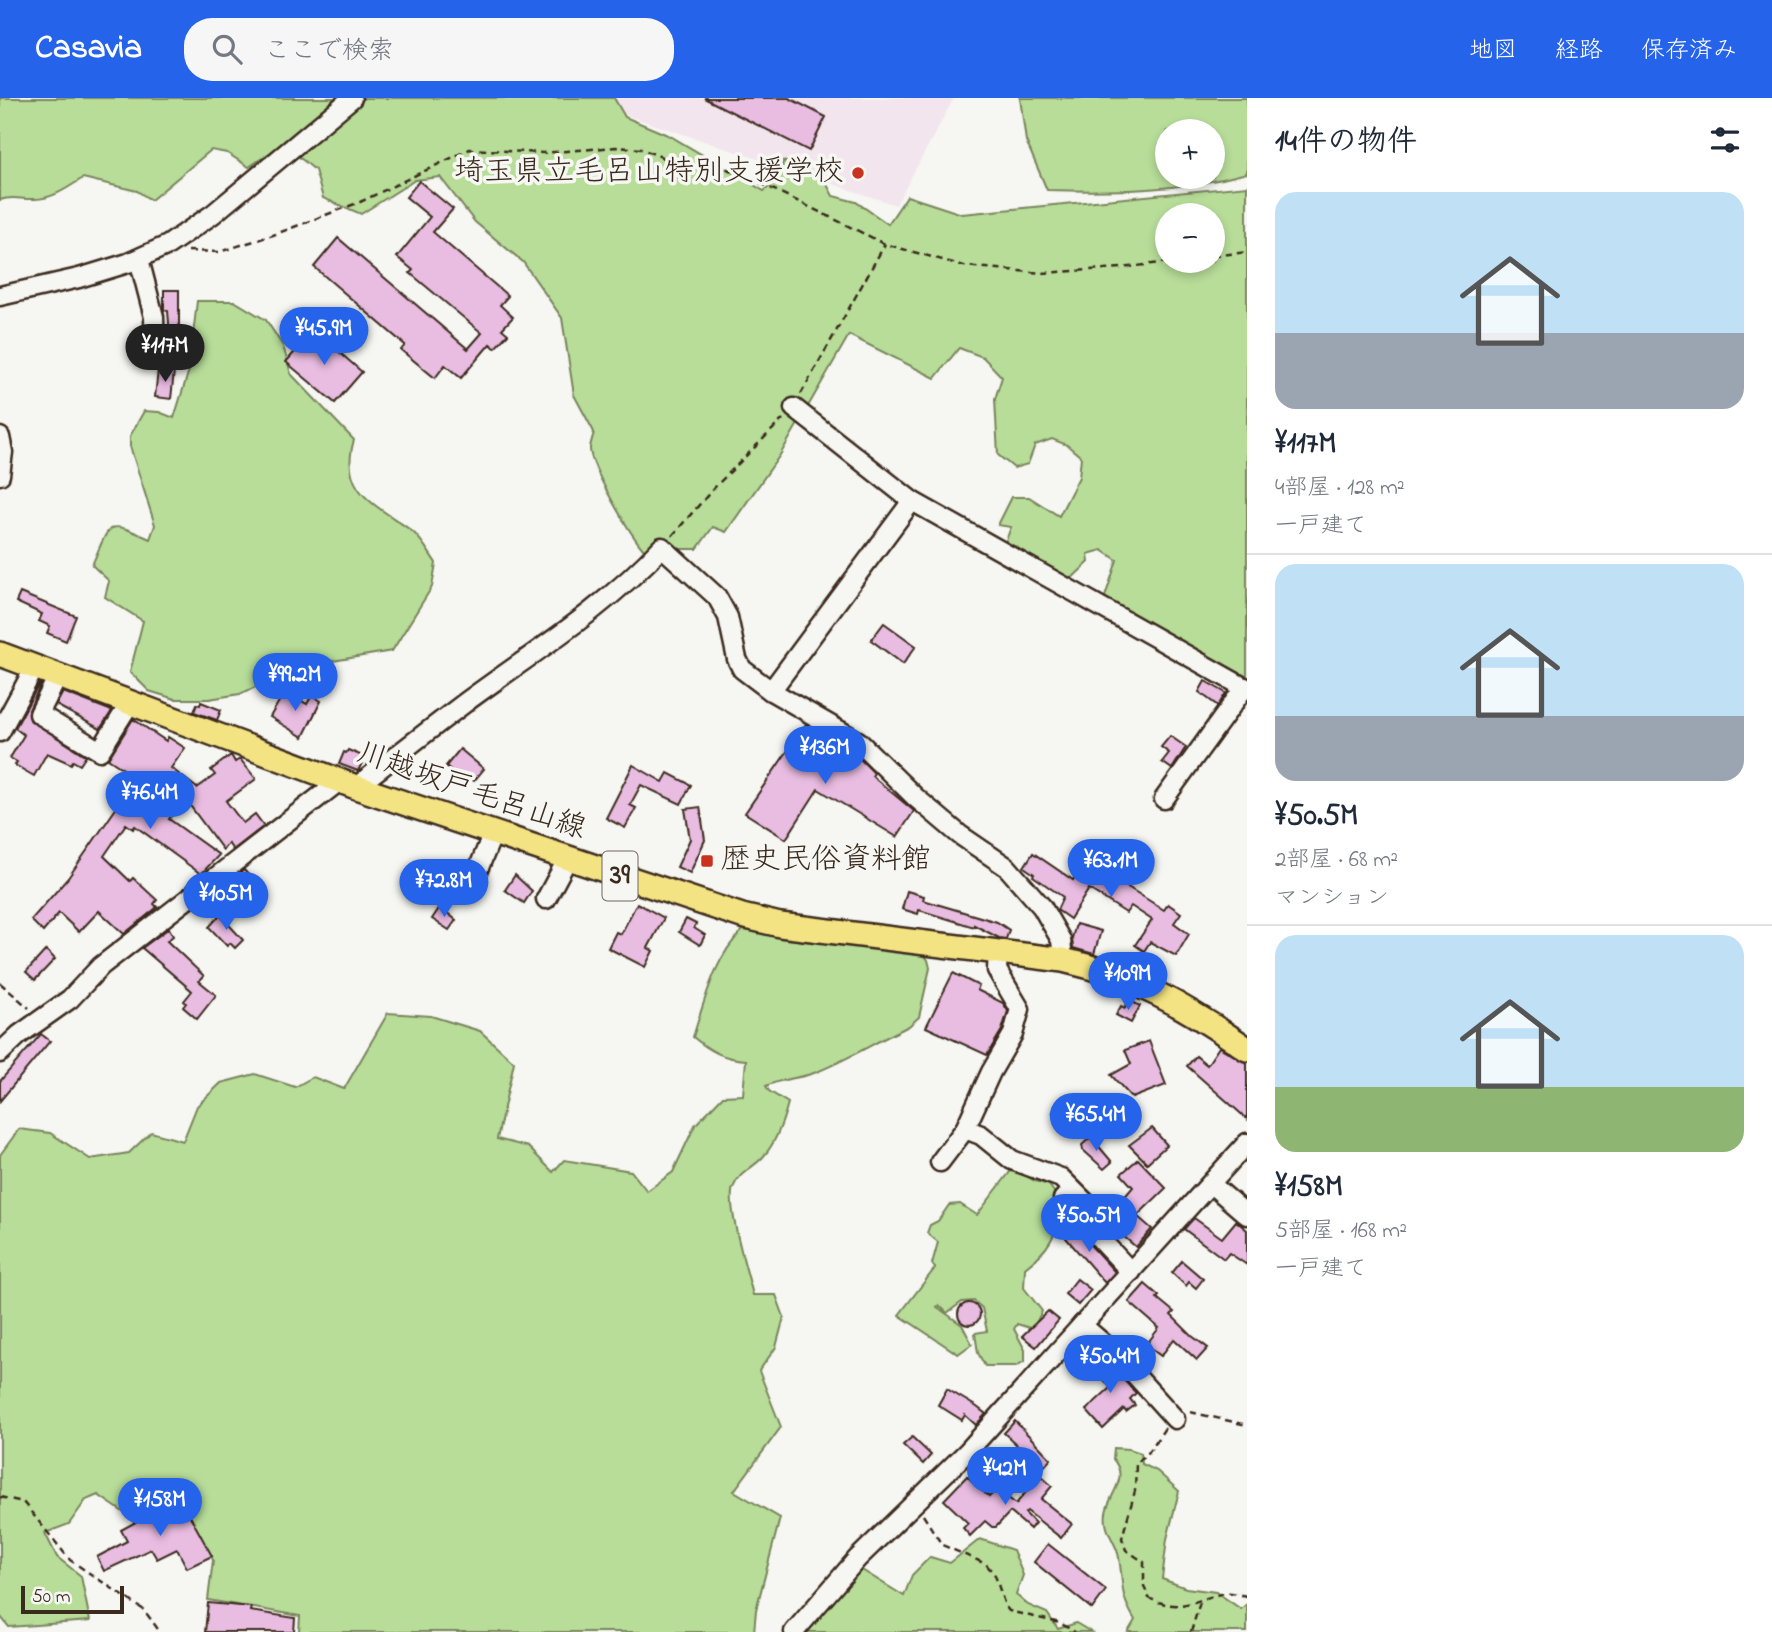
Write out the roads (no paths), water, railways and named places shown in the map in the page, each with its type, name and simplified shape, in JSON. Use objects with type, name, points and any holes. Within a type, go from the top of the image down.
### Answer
[{"type":"main road","name":"川越坂戸毛呂山線","points":[[0,654],[348,784],[742,916],[780,925],[1063,960],[1124,977],[1168,998],[1247,1049]]},
{"type":"street","points":[[0,296],[79,278],[139,259],[168,245],[213,214],[352,98]]},
{"type":"street","points":[[139,259],[154,317],[155,359]]},
{"type":"street","points":[[794,408],[912,501],[1246,688],[1164,799]]},
{"type":"street","points":[[0,437],[3,452],[0,475]]},
{"type":"street","points":[[771,691],[912,501]]},
{"type":"street","points":[[0,1054],[19,1035],[70,999],[101,965],[348,784],[577,625],[631,580],[662,547],[718,597],[728,617],[742,669],[771,691],[858,741],[915,797],[960,835],[1007,867],[1042,908],[1061,940],[1063,960]]},
{"type":"street","points":[[0,732],[35,667]]},
{"type":"street","points":[[58,676],[39,714],[100,751],[130,703]]},
{"type":"street","points":[[471,887],[493,833]]},
{"type":"street","points":[[546,899],[568,858]]},
{"type":"street","points":[[940,1163],[965,1129],[991,1072],[1013,1034],[1020,1009],[997,970],[998,952]]},
{"type":"street","points":[[965,1129],[981,1135],[1012,1160],[1061,1178],[1098,1214]]},
{"type":"street","points":[[794,1632],[841,1575],[981,1437],[1247,1143]]},
{"type":"street","points":[[1211,1184],[1247,1215]]},
{"type":"street","points":[[1063,1199],[1131,1272]]},
{"type":"street","points":[[1082,1325],[1118,1356],[1175,1419]]},
{"type":"place","name":"埼玉県立毛呂山特別支援学校","points":[[858,173]]},
{"type":"place","name":"歴史民俗資料館","points":[[707,861]]}]
